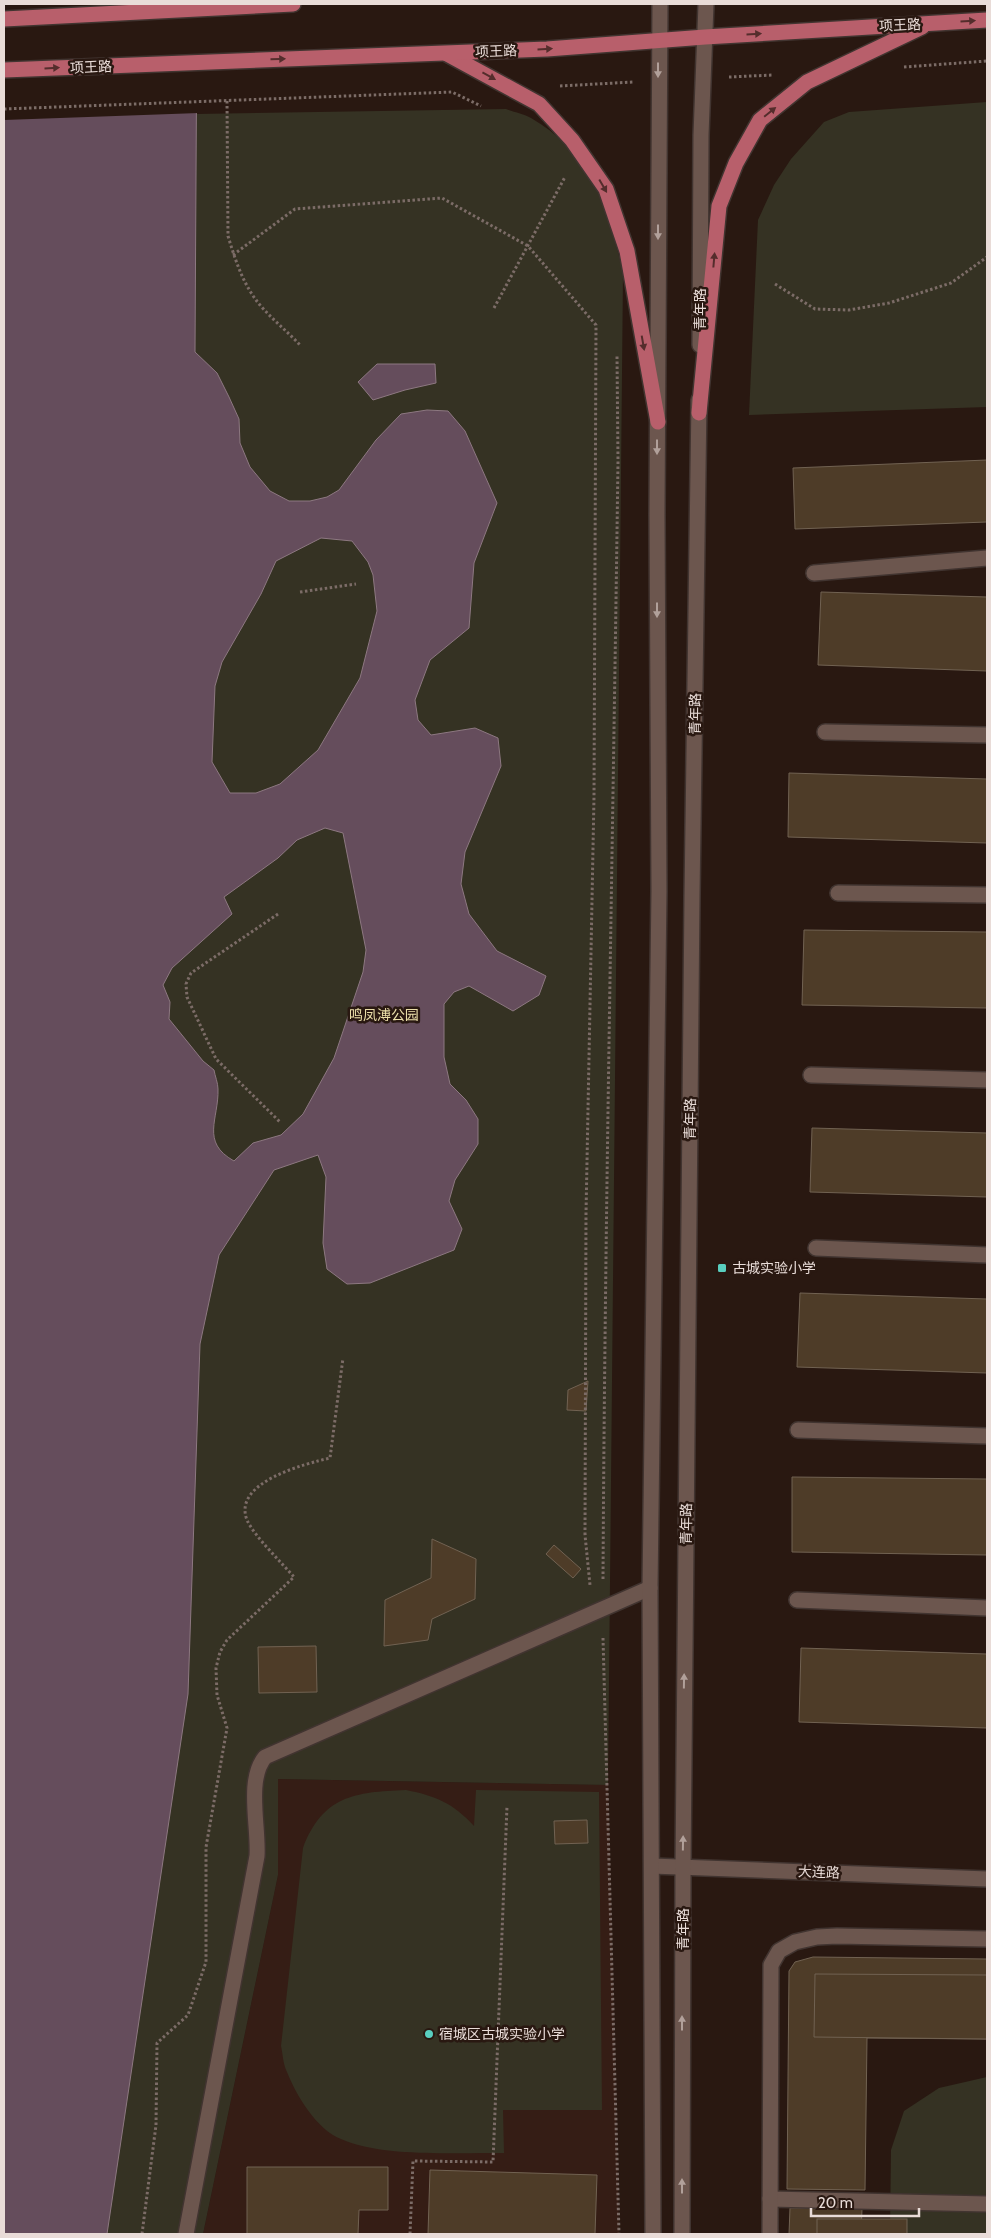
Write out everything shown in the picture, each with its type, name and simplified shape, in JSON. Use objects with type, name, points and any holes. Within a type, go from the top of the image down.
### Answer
[{"type":"main road","points":[[4,19],[293,4]]},
{"type":"main road","name":"项王路","points":[[4,70],[547,49],[705,36],[987,20]]},
{"type":"main road","points":[[699,413],[719,206],[736,163],[760,120],[807,82],[931,23]]},
{"type":"main road","points":[[446,53],[539,104],[572,140],[606,189],[627,251],[658,422]]},
{"type":"street","points":[[653,2234],[650,1588],[659,891],[658,41],[660,4]]},
{"type":"street","name":"青年路","points":[[682,2234],[683,1867],[692,916],[701,135],[706,4]]},
{"type":"street","points":[[814,573],[987,558]]},
{"type":"street","points":[[825,732],[987,735]]},
{"type":"street","points":[[838,893],[987,895]]},
{"type":"street","points":[[811,1075],[987,1080]]},
{"type":"street","points":[[816,1248],[987,1255]]},
{"type":"street","points":[[798,1430],[987,1436]]},
{"type":"street","points":[[186,2234],[257,1856],[258,1836],[255,1796],[259,1764],[265,1757],[650,1588]]},
{"type":"street","points":[[797,1600],[987,1608]]},
{"type":"street","name":"大连路","points":[[652,1866],[987,1879]]},
{"type":"street","points":[[770,2234],[771,1966],[778,1951],[795,1942],[837,1936],[987,1940]]},
{"type":"street","points":[[770,2199],[987,2204]]},
{"type":"path","points":[[4,109],[452,92],[484,107]]},
{"type":"path","points":[[227,101],[228,236],[237,267],[256,300],[300,345]]},
{"type":"path","points":[[494,308],[567,174]]},
{"type":"path","points":[[234,254],[295,209],[442,198],[528,246],[596,325],[594,796],[586,1204],[585,1516],[597,1611]]},
{"type":"path","points":[[775,284],[815,309],[849,310],[889,303],[951,284],[987,257]]},
{"type":"path","points":[[617,345],[618,461],[608,1229],[597,1611],[619,2234]]},
{"type":"path","points":[[300,592],[356,584]]},
{"type":"path","points":[[278,914],[190,973],[186,984],[187,997],[216,1059],[281,1123]]},
{"type":"path","points":[[142,2234],[156,2126],[157,2043],[188,2015],[206,1962],[206,1847],[227,1728],[217,1695],[216,1668],[220,1652],[227,1640],[294,1577],[248,1521],[246,1500],[249,1494],[261,1484],[303,1464],[330,1458],[343,1358]]},
{"type":"path","points":[[410,2234],[412,2162],[493,2162],[507,1806]]},
{"type":"shaded area","points":[[4,4],[197,4],[195,352],[217,373],[229,397],[239,419],[240,443],[250,467],[270,491],[289,501],[310,501],[327,497],[339,490],[376,440],[401,414],[427,410],[448,411],[465,431],[497,503],[474,563],[469,628],[430,660],[415,700],[418,720],[431,735],[475,728],[498,738],[501,766],[465,852],[461,884],[469,914],[497,951],[546,976],[539,995],[513,1011],[469,986],[454,992],[444,1004],[444,1057],[450,1084],[466,1100],[478,1119],[478,1144],[455,1180],[449,1201],[462,1229],[454,1250],[370,1283],[347,1284],[327,1269],[323,1243],[326,1177],[318,1155],[274,1170],[219,1255],[200,1344],[188,1694],[107,2234],[4,2234]],"holes":[[[321,538],[352,541],[368,562],[373,575],[377,611],[360,678],[318,750],[280,784],[256,793],[230,793],[212,762],[215,686],[222,662],[261,594],[276,561]],[[325,828],[343,833],[366,950],[363,972],[334,1058],[303,1114],[281,1135],[253,1143],[234,1161],[217,1146],[214,1138],[218,1100],[218,1084],[214,1070],[203,1061],[169,1019],[170,1002],[163,985],[172,968],[232,914],[224,897],[278,858],[297,840]]]},
{"type":"shaded area","points":[[377,364],[435,364],[436,383],[373,400],[358,382]]},
{"type":"shaded area","name":"宿城区古城实验小学","points":[[278,1779],[608,1785],[619,2234],[203,2234],[278,1875]]},
{"type":"green space","points":[[987,102],[987,407],[749,415],[758,220],[774,185],[791,159],[824,122],[849,112]]},
{"type":"green space","name":"鸣凤溥公园","points":[[506,109],[528,117],[552,132],[569,148],[583,166],[603,205],[623,273],[608,1785],[278,1779],[278,1875],[203,2234],[107,2234],[146,992],[195,352],[196,114]]},
{"type":"green space","name":"宿城区古城实验小学","points":[[406,1790],[435,1798],[451,1806],[474,1826],[476,1790],[599,1792],[602,2110],[503,2110],[504,2153],[399,2152],[359,2145],[341,2139],[324,2128],[308,2111],[296,2091],[285,2066],[281,2046],[303,1848],[320,1817],[342,1800],[371,1793]]},
{"type":"green space","points":[[987,2077],[987,2234],[890,2234],[891,2150],[904,2111],[939,2088]]},
{"type":"pier","points":[[4,4],[199,4],[199,113],[4,120]]},
{"type":"building","points":[[987,460],[987,522],[795,529],[793,468]]},
{"type":"building","points":[[821,592],[987,597],[987,671],[818,665]]},
{"type":"building","points":[[789,773],[987,779],[987,843],[788,837]]},
{"type":"building","points":[[804,930],[987,932],[987,1008],[802,1005]]},
{"type":"building","points":[[812,1128],[987,1133],[987,1197],[810,1192]]},
{"type":"building","points":[[800,1293],[987,1299],[987,1373],[797,1367]]},
{"type":"building","points":[[588,1381],[586,1411],[567,1410],[568,1390]]},
{"type":"building","points":[[792,1477],[987,1479],[987,1555],[792,1552]]},
{"type":"building","points":[[432,1539],[476,1559],[475,1599],[432,1619],[428,1640],[384,1646],[385,1600],[431,1578]]},
{"type":"building","points":[[554,1545],[581,1569],[573,1578],[546,1554]]},
{"type":"building","points":[[316,1646],[317,1692],[259,1693],[258,1647]]},
{"type":"building","points":[[801,1648],[987,1654],[987,1728],[799,1722]]},
{"type":"building","points":[[587,1820],[588,1843],[555,1844],[554,1821]]},
{"type":"building","points":[[813,1957],[987,1959],[987,2039],[867,2038],[865,2190],[787,2189],[789,1971],[795,1962]]},
{"type":"building","points":[[815,1974],[987,1975],[987,2039],[814,2037]]},
{"type":"building","points":[[247,2167],[388,2167],[388,2210],[359,2210],[358,2234],[247,2234]]},
{"type":"building","points":[[430,2170],[597,2175],[595,2234],[428,2234]]},
{"type":"building","points":[[790,2208],[862,2209],[861,2234],[789,2234]]},
{"type":"building","points":[[817,2219],[907,2219],[907,2234],[817,2234]]},
{"type":"place","name":"古城实验小学","points":[[722,1268]]},
{"type":"place","name":"宿城区古城实验小学","points":[[429,2034]]}]
